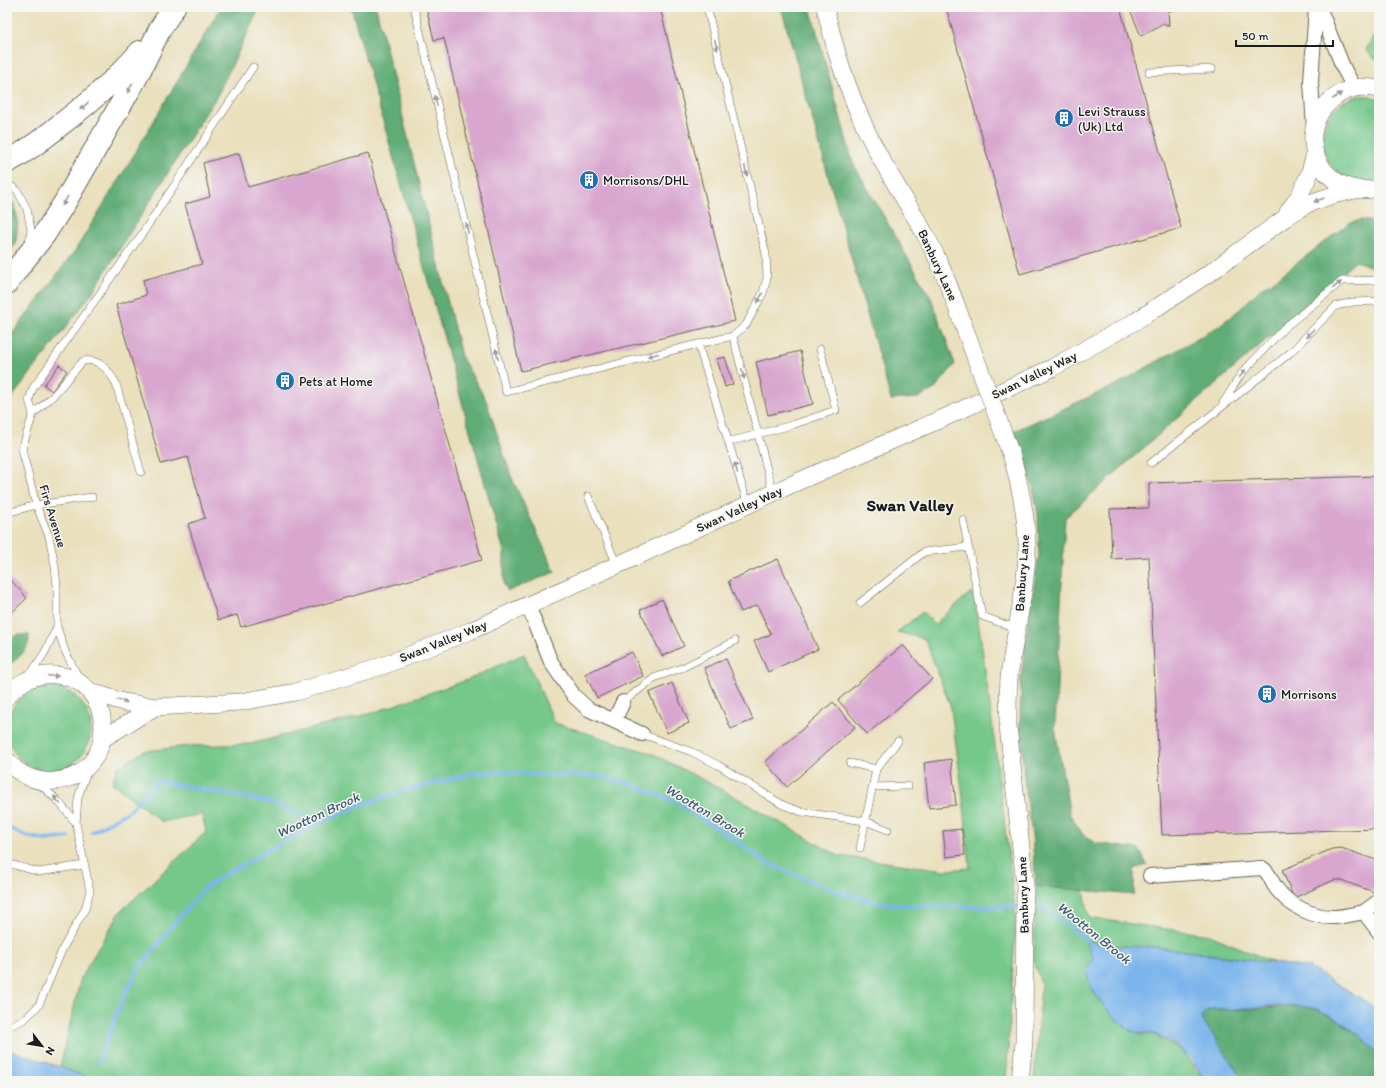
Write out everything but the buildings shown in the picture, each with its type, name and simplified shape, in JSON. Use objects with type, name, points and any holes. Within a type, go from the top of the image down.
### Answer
[{"type":"highway","points":[[7,162],[26,152],[112,82],[160,28],[174,7]]},
{"type":"highway","points":[[7,283],[44,235],[65,202],[136,78],[160,28]]},
{"type":"street","name":"Banbury Lane","points":[[825,7],[841,62],[864,125],[879,156],[940,263],[1012,457],[1021,488],[1027,553],[1023,595],[1010,677],[1008,702],[1008,726],[1025,885],[1024,1042],[1020,1081]]},
{"type":"street","points":[[1316,7],[1311,82],[1314,129],[1313,141],[1315,154],[1321,167],[1331,178],[1342,185],[1356,190]]},
{"type":"street","points":[[1319,7],[1343,67],[1358,87]]},
{"type":"street","points":[[1314,129],[1319,115],[1328,102],[1340,93],[1358,87],[1379,89]]},
{"type":"street","name":"Swan Valley Way","points":[[1285,218],[1300,196],[1309,175],[1315,154]]},
{"type":"street","name":"Swan Valley Way","points":[[26,681],[38,676],[54,675],[68,678],[85,688],[123,702],[155,707],[240,702],[296,692],[385,665],[470,631],[1052,368],[1136,321],[1211,272],[1285,218],[1307,204],[1333,195],[1356,190],[1370,190],[1379,188]]},
{"type":"street","points":[[528,605],[551,662],[574,696],[588,709],[642,734]]},
{"type":"street","points":[[8,695],[26,681]]},
{"type":"street","points":[[7,760],[19,772],[35,780],[47,782],[62,780],[77,775],[88,765],[97,753],[102,739],[104,724],[100,709],[85,688]]},
{"type":"street","points":[[614,722],[623,702]]},
{"type":"street","name":"Swan Valley Way","points":[[102,739],[155,707]]},
{"type":"street","points":[[1150,876],[1262,868],[1268,872],[1276,888],[1292,905],[1314,914],[1336,917],[1364,912],[1379,901]]},
{"type":"street","points":[[1364,912],[1379,932]]},
{"type":"lane","points":[[414,7],[506,392],[733,336],[746,325],[763,293],[766,278],[766,254],[707,7]]},
{"type":"lane","points":[[142,472],[116,384],[112,375],[106,368],[86,360],[83,361],[52,397],[33,414],[29,400],[33,388],[142,234],[253,67]]},
{"type":"lane","points":[[1149,72],[1212,69]]},
{"type":"lane","points":[[1358,87],[1379,83]]},
{"type":"lane","points":[[7,183],[17,190],[27,209],[31,230],[28,245],[21,264]]},
{"type":"lane","points":[[1221,406],[1241,374],[1284,328],[1342,281],[1379,280]]},
{"type":"lane","points":[[1151,463],[1221,406],[1290,353],[1336,306],[1354,302],[1379,301]]},
{"type":"lane","points":[[733,336],[773,493]]},
{"type":"lane","points":[[698,344],[748,505]]},
{"type":"lane","points":[[728,442],[792,425],[836,410],[820,349]]},
{"type":"lane","name":"Firs Avenue","points":[[33,414],[22,449],[36,505],[49,536],[55,566],[57,586],[57,627],[65,651],[85,688]]},
{"type":"lane","points":[[588,496],[617,565]]},
{"type":"lane","points":[[7,513],[36,505],[92,497]]},
{"type":"lane","points":[[963,520],[982,616],[1017,630]]},
{"type":"lane","points":[[860,602],[924,552],[968,547]]},
{"type":"lane","name":"Firs Avenue","points":[[26,681],[45,652],[57,627]]},
{"type":"lane","points":[[623,702],[654,678],[684,667],[735,641]]},
{"type":"lane","points":[[642,734],[692,752],[718,765],[783,805],[802,812],[865,821],[888,830]]},
{"type":"lane","points":[[860,848],[876,769],[898,741]]},
{"type":"lane","points":[[850,763],[876,769]]},
{"type":"lane","points":[[7,1026],[25,1019],[38,1005],[63,948],[85,909],[90,891],[76,824],[78,798],[88,765]]},
{"type":"lane","points":[[35,780],[51,793],[76,824]]},
{"type":"lane","points":[[872,787],[908,786]]},
{"type":"lane","points":[[7,865],[39,872],[84,865]]},
{"type":"green space","points":[[221,7],[260,7],[218,94],[90,296],[7,404],[7,341],[76,249],[132,158]]},
{"type":"green space","points":[[351,7],[376,7],[461,356],[486,400],[511,476],[555,572],[508,591],[504,585],[504,552]]},
{"type":"green space","points":[[781,7],[810,7],[853,163],[931,298],[955,364],[935,389],[918,398],[891,400]]},
{"type":"green space","points":[[1379,28],[1379,61],[1373,58],[1366,50]]},
{"type":"green space","points":[[1357,96],[1370,96],[1379,99],[1379,179],[1359,181],[1352,180],[1342,175],[1328,160],[1324,150],[1322,139],[1323,129],[1327,119],[1338,105]]},
{"type":"green space","points":[[7,197],[14,204],[18,220],[16,242],[7,258]]},
{"type":"green space","points":[[1361,220],[1379,223],[1379,270],[1356,261],[1065,518],[1055,728],[1070,815],[1084,836],[1095,843],[1139,849],[1147,865],[1134,869],[1134,895],[1036,886],[1020,725],[1021,677],[1026,633],[1039,555],[1038,515],[1033,486],[1014,431],[1116,385],[1217,327],[1239,310],[1262,287],[1271,283],[1349,223]]},
{"type":"green space","points":[[971,592],[974,598],[980,633],[1016,917],[1006,1081],[97,1081],[60,1067],[81,977],[120,912],[206,832],[202,814],[162,822],[112,783],[117,768],[144,751],[190,746],[250,744],[369,714],[467,680],[524,654],[555,723],[653,754],[723,790],[839,856],[945,870],[970,868],[964,806],[951,708],[925,639],[897,632],[923,612],[935,624]]},
{"type":"green space","points":[[18,635],[29,635],[28,645],[15,660],[7,666],[7,640]]},
{"type":"green space","points":[[41,687],[57,687],[73,694],[84,705],[91,721],[91,737],[88,745],[79,759],[73,764],[57,771],[41,771],[25,764],[14,753],[7,737],[7,721],[14,705],[25,694]]},
{"type":"green space","points":[[1036,886],[1084,890],[1089,918],[1210,935],[1275,963],[1155,947],[1105,946],[1086,939],[1093,958],[1095,993],[1110,1013],[1131,1030],[1141,1035],[1153,1034],[1181,1050],[1205,1081],[1034,1081],[1041,984],[1034,960]]},
{"type":"green space","points":[[1300,1006],[1319,1010],[1338,1020],[1368,1042],[1379,1055],[1379,1081],[1283,1081],[1278,1077],[1263,1081],[1244,1081],[1201,1018],[1205,1012],[1213,1009],[1233,1010]]},
{"type":"water","points":[[1085,939],[1105,946],[1155,947],[1310,968],[1364,1000],[1379,1011],[1379,1055],[1367,1042],[1345,1025],[1329,1015],[1312,1008],[1291,1006],[1213,1009],[1206,1012],[1201,1018],[1244,1081],[1205,1081],[1188,1056],[1181,1049],[1157,1035],[1137,1033],[1130,1030],[1103,1004],[1088,980],[1087,970],[1093,958]]},
{"type":"water","points":[[7,1049],[97,1081],[34,1081],[7,1070]]},
{"type":"waterway","name":"Wootton Brook","points":[[98,1063],[121,1003],[138,970],[168,931],[205,888],[288,839],[353,808],[400,792],[473,773],[498,772],[541,775],[598,776],[624,782],[669,799],[716,827],[767,863],[841,893],[866,900],[914,906],[1022,907]]},
{"type":"waterway","points":[[92,832],[129,811],[158,781],[269,802],[319,823]]},
{"type":"waterway","points":[[7,827],[25,836],[46,840],[69,837]]},
{"type":"waterway","name":"Wootton Brook","points":[[1028,907],[1043,907],[1088,941]]},
{"type":"place","name":"Levi Strauss (Uk) Ltd","points":[[1064,118]]},
{"type":"place","name":"Morrisons/DHL","points":[[589,180]]},
{"type":"place","name":"Pets at Home","points":[[285,381]]},
{"type":"place","name":"Morrisons","points":[[1267,694]]},
{"type":"district","name":"Swan Valley","points":[[910,505]]}]
